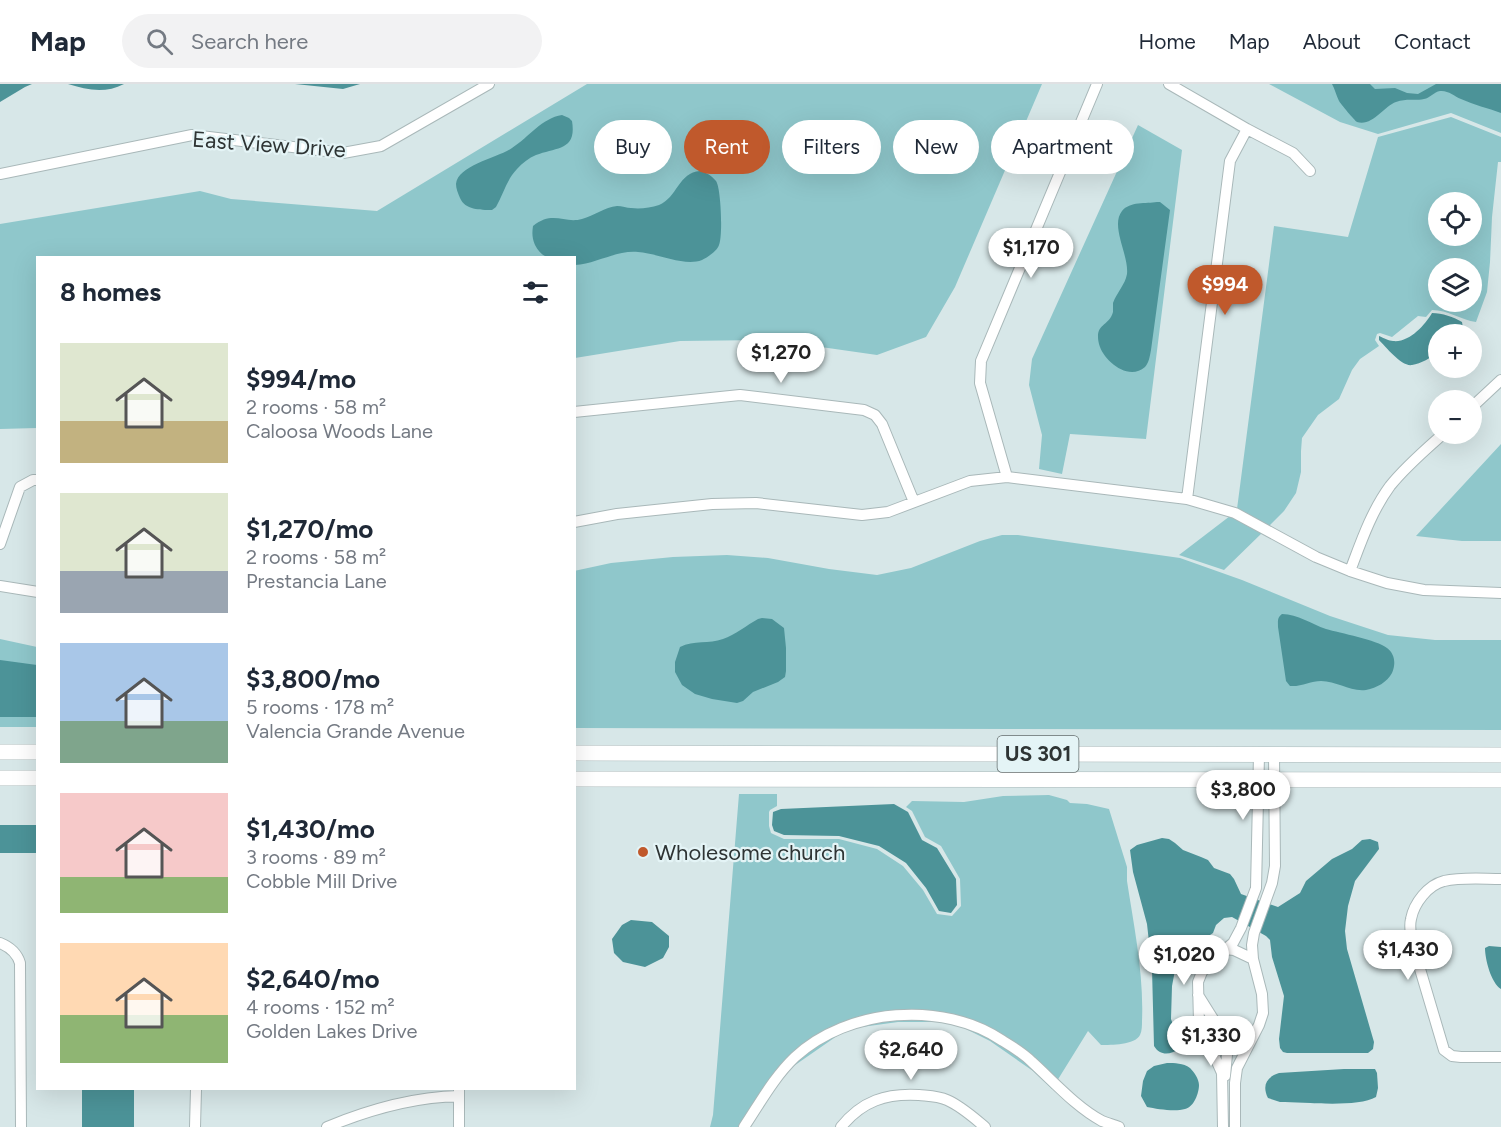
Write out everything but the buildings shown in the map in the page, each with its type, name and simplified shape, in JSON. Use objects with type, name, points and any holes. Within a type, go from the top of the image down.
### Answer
[{"type":"main road","points":[[0,752],[36,752],[36,778],[0,778]]},
{"type":"main road","name":"US 301","points":[[576,753],[1501,755]]},
{"type":"main road","name":"US 301","points":[[576,779],[1501,780]]},
{"type":"street","name":"East View Drive","points":[[0,174],[192,135],[343,153],[381,146],[489,84]]},
{"type":"street","points":[[1007,477],[980,383],[981,361],[1097,84]]},
{"type":"street","points":[[1169,84],[1293,153],[1310,171]]},
{"type":"street","points":[[1187,499],[1230,161],[1247,129]]},
{"type":"street","points":[[1482,398],[1501,380]]},
{"type":"street","points":[[576,412],[740,395],[864,410],[875,415],[882,424],[914,502]]},
{"type":"street","points":[[1350,571],[1370,519],[1390,487],[1432,444]]},
{"type":"street","points":[[576,522],[617,514],[712,504],[756,503],[862,515],[888,512],[970,481],[1007,477],[1187,499],[1235,513],[1316,557],[1387,583],[1424,590],[1501,593]]},
{"type":"street","points":[[0,544],[20,487],[36,480]]},
{"type":"street","points":[[0,586],[36,591]]},
{"type":"street","points":[[1223,1127],[1222,1073],[1199,1022],[1198,982],[1202,972],[1211,961],[1233,943],[1256,888],[1266,755]]},
{"type":"street","points":[[1235,1127],[1237,1068],[1263,1013],[1262,994],[1253,959],[1252,945],[1272,883],[1275,866],[1266,779],[1266,755]]},
{"type":"street","points":[[1501,879],[1443,881],[1430,889],[1420,900],[1411,917],[1410,928],[1412,942],[1444,1050],[1452,1056],[1501,1057]]},
{"type":"street","points":[[0,943],[10,948],[20,963],[21,1127]]},
{"type":"street","points":[[1225,950],[1234,950],[1253,959]]},
{"type":"street","points":[[1198,994],[1228,1044],[1223,1093]]},
{"type":"street","points":[[744,1127],[780,1073],[797,1056],[820,1040],[848,1026],[876,1018],[908,1014],[938,1016],[957,1021],[982,1029],[1001,1039],[1031,1061],[1100,1124],[1119,1127]]},
{"type":"street","points":[[195,1127],[196,1090]]},
{"type":"street","points":[[327,1127],[375,1110],[459,1093],[459,1127]]},
{"type":"street","points":[[841,1127],[851,1114],[875,1100],[901,1094],[945,1099],[966,1111],[985,1127]]},
{"type":"shaded area","points":[[0,84],[32,84],[0,102]]},
{"type":"shaded area","points":[[68,84],[124,84],[110,89],[96,90]]},
{"type":"shaded area","points":[[295,84],[360,84],[343,89]]},
{"type":"shaded area","points":[[587,84],[1042,84],[1027,120],[991,120],[991,174],[1003,174],[955,287],[926,337],[877,355],[772,340],[680,341],[576,358],[576,256],[36,256],[36,428],[0,429],[0,224],[200,191],[231,199],[377,211]]},
{"type":"shaded area","points":[[1269,84],[1501,84],[1501,133],[1451,113],[1378,134],[1340,122]]},
{"type":"shaded area","points":[[1332,84],[1370,84],[1375,89],[1395,88],[1407,93],[1418,94],[1436,84],[1501,84],[1501,113],[1440,91],[1424,99],[1404,100],[1391,104],[1373,119],[1362,123],[1357,122],[1339,101]]},
{"type":"shaded area","points":[[562,115],[572,121],[573,131],[568,143],[533,156],[521,165],[510,177],[496,207],[492,210],[478,209],[462,202],[457,191],[458,177],[471,167],[506,152],[548,120]]},
{"type":"shaded area","points":[[1451,117],[1501,137],[1501,162],[1498,162],[1492,217],[1487,292],[1482,306],[1482,258],[1428,258],[1428,312],[1430,312],[1426,317],[1418,316],[1392,337],[1377,334],[1375,340],[1379,346],[1360,359],[1352,370],[1339,399],[1318,415],[1302,438],[1301,472],[1296,493],[1284,511],[1269,526],[1237,509],[1274,226],[1348,237],[1378,137]]},
{"type":"shaded area","points":[[1138,125],[1182,150],[1146,439],[1070,434],[1062,474],[1039,469],[1042,435],[1029,385],[1032,359],[1116,174],[1134,174],[1134,134]]},
{"type":"shaded area","points":[[709,174],[718,185],[720,240],[712,254],[702,260],[687,262],[630,252],[576,265],[576,256],[545,256],[535,245],[533,226],[540,221],[553,218],[582,219],[617,206],[649,208],[659,205],[670,197],[687,176]]},
{"type":"shaded area","points":[[1160,202],[1170,210],[1151,350],[1145,367],[1138,371],[1124,371],[1105,356],[1098,337],[1100,329],[1111,317],[1113,303],[1127,274],[1119,233],[1119,217],[1122,211],[1129,206]]},
{"type":"shaded area","points":[[1444,312],[1480,312],[1476,322]]},
{"type":"shaded area","points":[[1432,313],[1455,318],[1462,324],[1428,324],[1428,359],[1412,365],[1394,356],[1379,340],[1379,336],[1391,341],[1405,339],[1425,323]]},
{"type":"shaded area","points":[[1501,444],[1501,541],[1462,541],[1416,536]]},
{"type":"shaded area","points":[[1230,516],[1263,532],[1224,570],[1179,555]]},
{"type":"shaded area","points":[[1002,535],[1018,535],[1180,558],[1242,580],[1330,616],[1388,635],[1435,640],[1501,640],[1501,730],[576,728],[576,571],[611,563],[727,555],[768,558],[877,575],[911,568],[980,541]]},
{"type":"shaded area","points":[[1282,614],[1382,645],[1390,650],[1393,656],[1392,673],[1381,684],[1366,690],[1321,681],[1290,686],[1286,681],[1278,627]]},
{"type":"shaded area","points":[[762,618],[772,619],[784,628],[785,677],[753,692],[737,703],[695,694],[682,685],[675,672],[675,662],[680,647],[723,639]]},
{"type":"shaded area","points":[[0,639],[36,647],[36,727],[0,727]]},
{"type":"shaded area","points":[[0,660],[36,665],[36,717],[0,717]]},
{"type":"shaded area","points":[[739,794],[777,794],[777,806],[769,812],[769,826],[771,833],[784,839],[839,839],[877,849],[903,866],[923,890],[937,914],[952,916],[961,906],[960,879],[941,846],[925,837],[912,811],[906,807],[912,801],[964,802],[1003,796],[1049,795],[1070,803],[1109,809],[1127,867],[1141,986],[1142,1030],[1140,1035],[1128,1043],[1101,1045],[1088,1031],[1052,1089],[1033,1071],[990,1041],[952,1022],[898,1022],[847,1029],[788,1070],[747,1127],[710,1127],[713,1115]]},
{"type":"shaded area","points":[[894,804],[908,812],[922,840],[937,848],[956,879],[957,905],[951,913],[939,911],[926,888],[906,863],[879,846],[839,836],[784,835],[774,831],[772,825],[773,812],[781,809]]},
{"type":"shaded area","points":[[0,825],[36,825],[36,853],[0,853]]},
{"type":"shaded area","points":[[1162,838],[1169,839],[1183,850],[1208,860],[1214,868],[1230,874],[1241,894],[1278,907],[1300,893],[1306,881],[1332,859],[1352,849],[1362,840],[1370,839],[1378,842],[1379,849],[1355,881],[1348,906],[1345,931],[1347,949],[1374,1042],[1373,1049],[1368,1053],[1283,1052],[1279,1039],[1284,996],[1272,957],[1270,940],[1232,917],[1224,918],[1216,925],[1213,933],[1186,951],[1176,965],[1172,986],[1171,1019],[1179,1042],[1179,1049],[1165,1054],[1156,1049],[1147,924],[1133,872],[1130,850],[1137,845]]},
{"type":"shaded area","points":[[631,920],[652,922],[669,936],[669,947],[663,958],[645,967],[623,962],[614,953],[612,939],[622,925]]},
{"type":"shaded area","points":[[1501,947],[1501,989],[1494,982],[1487,964],[1485,948]]},
{"type":"shaded area","points":[[1167,1063],[1187,1066],[1197,1078],[1199,1085],[1197,1096],[1188,1108],[1171,1110],[1147,1107],[1141,1096],[1147,1071],[1154,1066]]},
{"type":"shaded area","points":[[1375,1069],[1378,1088],[1376,1097],[1356,1102],[1316,1103],[1280,1102],[1268,1098],[1266,1094],[1266,1082],[1279,1073]]},
{"type":"shaded area","points":[[82,1090],[134,1090],[134,1127],[82,1127]]},
{"type":"place","name":"Wholesome church","points":[[643,852]]}]
